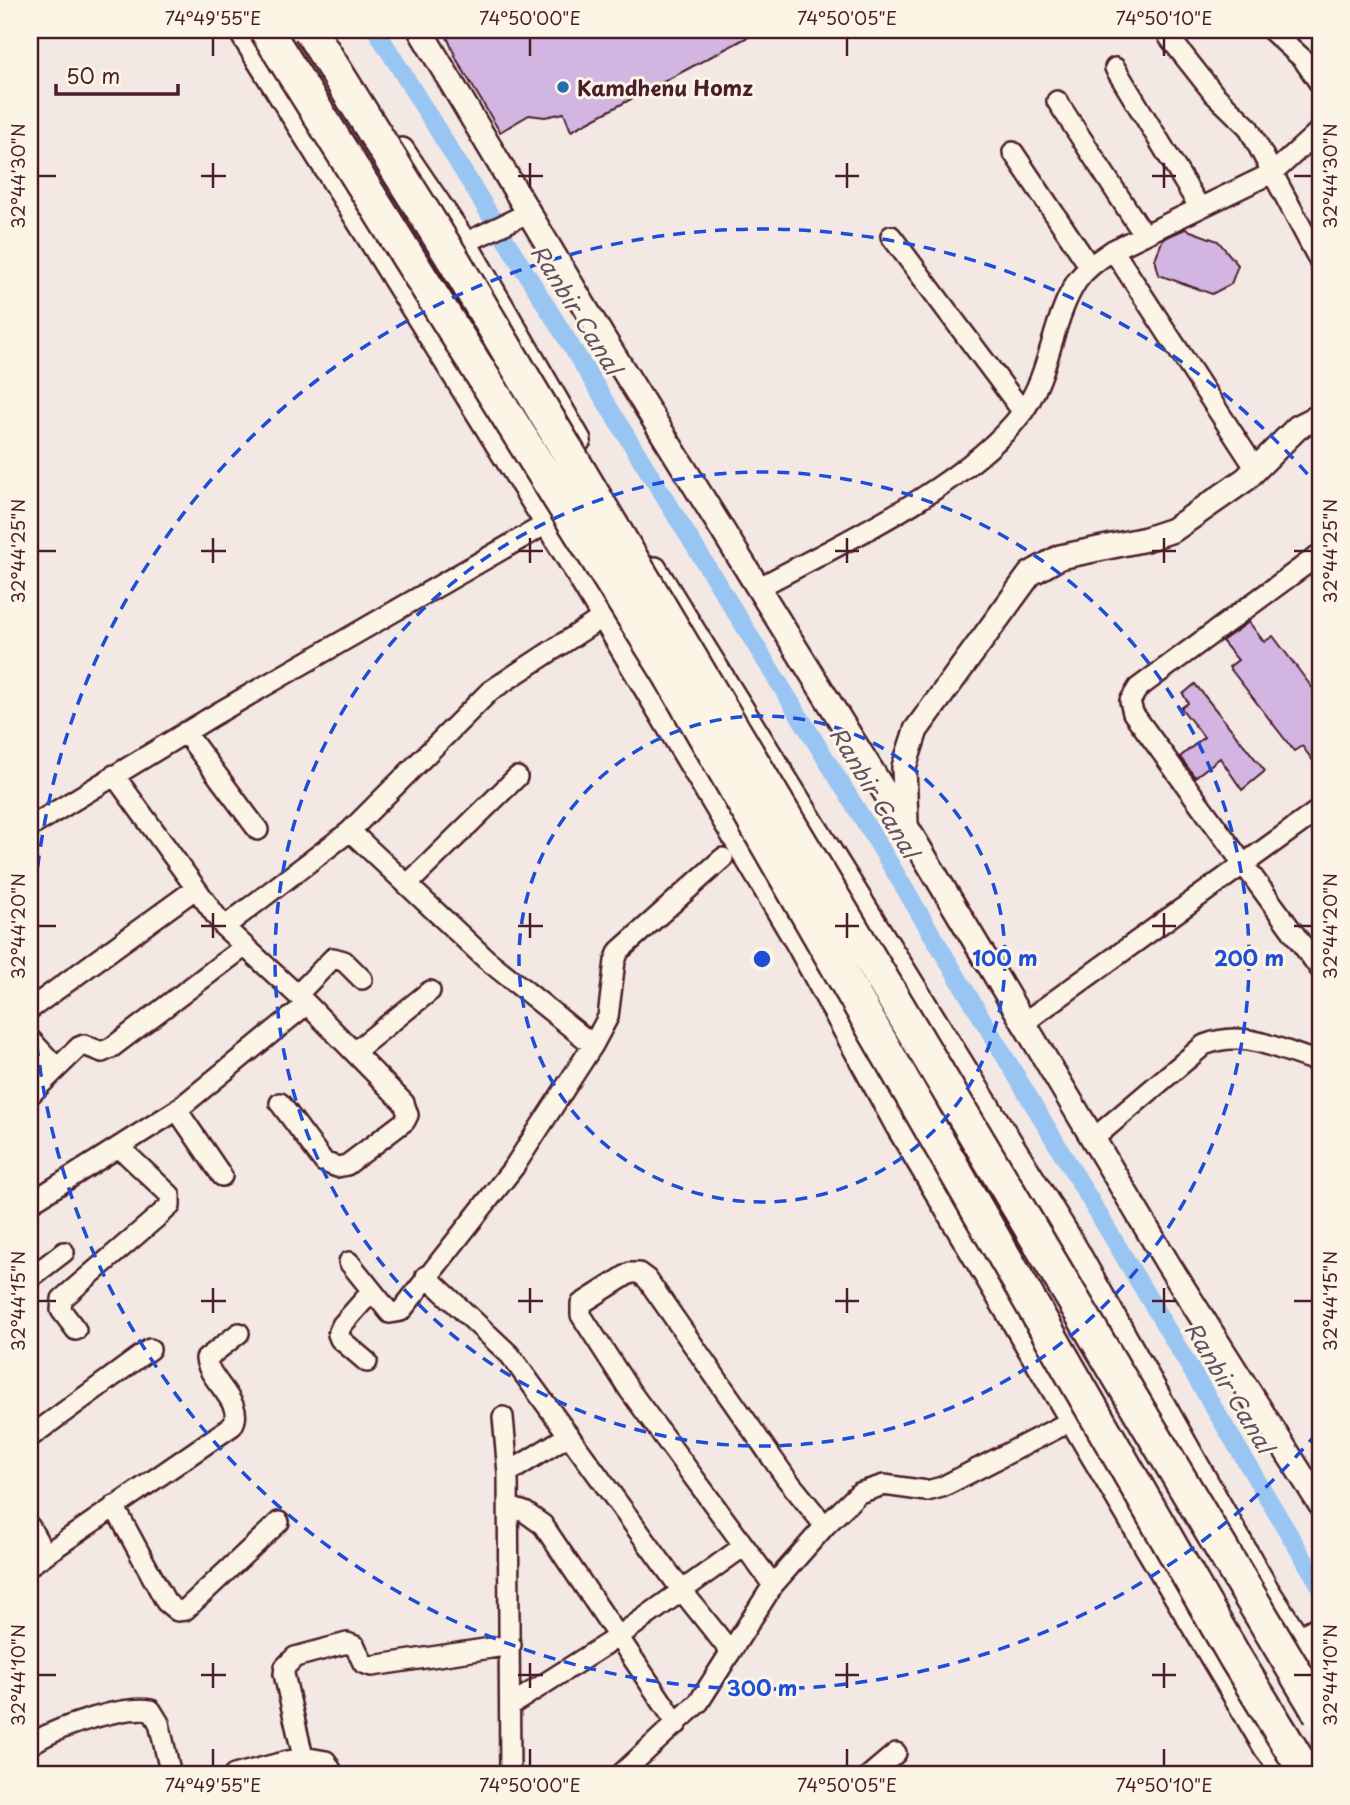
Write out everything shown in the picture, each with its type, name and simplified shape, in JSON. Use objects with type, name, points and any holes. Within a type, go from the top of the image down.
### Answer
[{"type":"highway","points":[[266,30],[669,674],[1223,1636],[1307,1775]]},
{"type":"highway","points":[[310,30],[453,259],[1320,1714]]},
{"type":"street","points":[[240,30],[546,524],[797,942],[897,1125],[1259,1736],[1287,1775]]},
{"type":"street","points":[[326,30],[471,241],[607,489],[1310,1630],[1320,1672]]},
{"type":"street","points":[[420,30],[523,215],[609,347],[906,827],[1022,1024],[1320,1504]]},
{"type":"street","points":[[1271,30],[1303,60],[1320,84]]},
{"type":"street","points":[[1170,37],[1214,94],[1248,127],[1320,262]]},
{"type":"street","points":[[1115,68],[1200,208]]},
{"type":"street","points":[[1057,100],[1144,235]]},
{"type":"street","points":[[758,588],[891,517],[972,461],[1023,412],[1044,367],[1067,301],[1078,280],[1090,267],[1113,250],[1273,172],[1320,130]]},
{"type":"street","points":[[1013,152],[1090,267]]},
{"type":"street","points":[[471,241],[523,215]]},
{"type":"street","points":[[891,236],[1023,412]]},
{"type":"street","points":[[1113,250],[1255,469]]},
{"type":"street","points":[[906,827],[904,766],[916,730],[1030,573],[1044,563],[1060,557],[1146,539],[1173,530],[1194,518],[1255,469],[1298,427],[1320,416]]},
{"type":"street","points":[[30,827],[186,732],[607,489]]},
{"type":"street","points":[[1320,554],[1138,688],[1130,701],[1133,713],[1320,969]]},
{"type":"street","points":[[224,927],[350,831],[490,691],[594,624]]},
{"type":"street","points":[[186,732],[258,830]]},
{"type":"street","points":[[114,775],[224,927],[302,1000],[404,1103],[408,1115],[405,1121],[347,1165],[337,1167],[324,1161],[280,1104]]},
{"type":"street","points":[[407,884],[517,777]]},
{"type":"street","points":[[1022,1024],[1320,809]]},
{"type":"street","points":[[350,831],[486,959],[593,1045]]},
{"type":"street","points":[[349,1262],[394,1314],[401,1311],[513,1167],[593,1045],[608,1017],[615,961],[619,951],[723,858]]},
{"type":"street","points":[[30,1009],[195,889]]},
{"type":"street","points":[[30,1095],[82,1046],[102,1052],[111,1048],[244,947]]},
{"type":"street","points":[[30,1203],[177,1110],[302,1000],[333,958],[344,961],[362,979]]},
{"type":"street","points":[[354,1052],[430,991]]},
{"type":"street","points":[[1093,1139],[1204,1045],[1218,1039],[1232,1036],[1250,1039],[1320,1062]]},
{"type":"street","points":[[30,1039],[57,1068]]},
{"type":"street","points":[[177,1110],[222,1176]]},
{"type":"street","points":[[76,1330],[61,1310],[62,1299],[170,1206],[170,1195],[120,1148]]},
{"type":"street","points":[[30,1278],[64,1252]]},
{"type":"street","points":[[773,1585],[630,1391],[581,1315],[579,1309],[587,1298],[630,1273],[639,1273],[648,1279],[786,1478],[825,1526]]},
{"type":"street","points":[[426,1276],[497,1339],[683,1592],[730,1651]]},
{"type":"street","points":[[367,1362],[340,1339],[338,1334],[342,1325],[372,1291]]},
{"type":"street","points":[[30,1527],[37,1560],[232,1426],[236,1421],[236,1410],[208,1368],[206,1359],[239,1334]]},
{"type":"street","points":[[30,1437],[150,1349]]},
{"type":"street","points":[[503,1417],[509,1507],[510,1775]]},
{"type":"street","points":[[620,1775],[677,1724],[709,1689],[773,1585],[825,1526],[859,1493],[870,1487],[884,1485],[927,1491],[942,1487],[1073,1420]]},
{"type":"street","points":[[508,1473],[569,1435]]},
{"type":"street","points":[[114,1506],[166,1602],[177,1611],[185,1610],[279,1522]]},
{"type":"street","points":[[509,1507],[525,1512],[543,1525],[677,1724]]},
{"type":"street","points":[[510,1705],[619,1636],[744,1546]]},
{"type":"street","points":[[303,1757],[284,1674],[285,1667],[295,1657],[347,1643],[355,1646],[363,1662],[372,1666],[511,1645]]},
{"type":"street","points":[[30,1745],[79,1724],[130,1710],[150,1710],[159,1723],[171,1775]]},
{"type":"street","points":[[870,1775],[896,1753]]},
{"type":"street","points":[[234,1775],[303,1757],[326,1761],[334,1775]]},
{"type":"building","name":"Kamdhenu Homz","points":[[444,30],[761,30],[571,131],[564,113],[545,117],[529,115],[500,132],[457,60]]},
{"type":"building","points":[[1185,229],[1218,241],[1238,265],[1231,284],[1212,294],[1159,275],[1155,259],[1163,239]]},
{"type":"building","points":[[1249,622],[1264,642],[1273,636],[1320,698],[1320,770],[1302,746],[1294,751],[1229,667],[1238,660],[1222,641]]},
{"type":"building","points":[[1195,684],[1265,771],[1242,790],[1220,758],[1195,777],[1180,757],[1204,737],[1181,708],[1188,703],[1183,694]]},
{"type":"waterway","name":"Ranbir Canal","points":[[376,30],[874,837],[1320,1586]]},
{"type":"place","name":"Kamdhenu Homz","points":[[563,87]]}]
